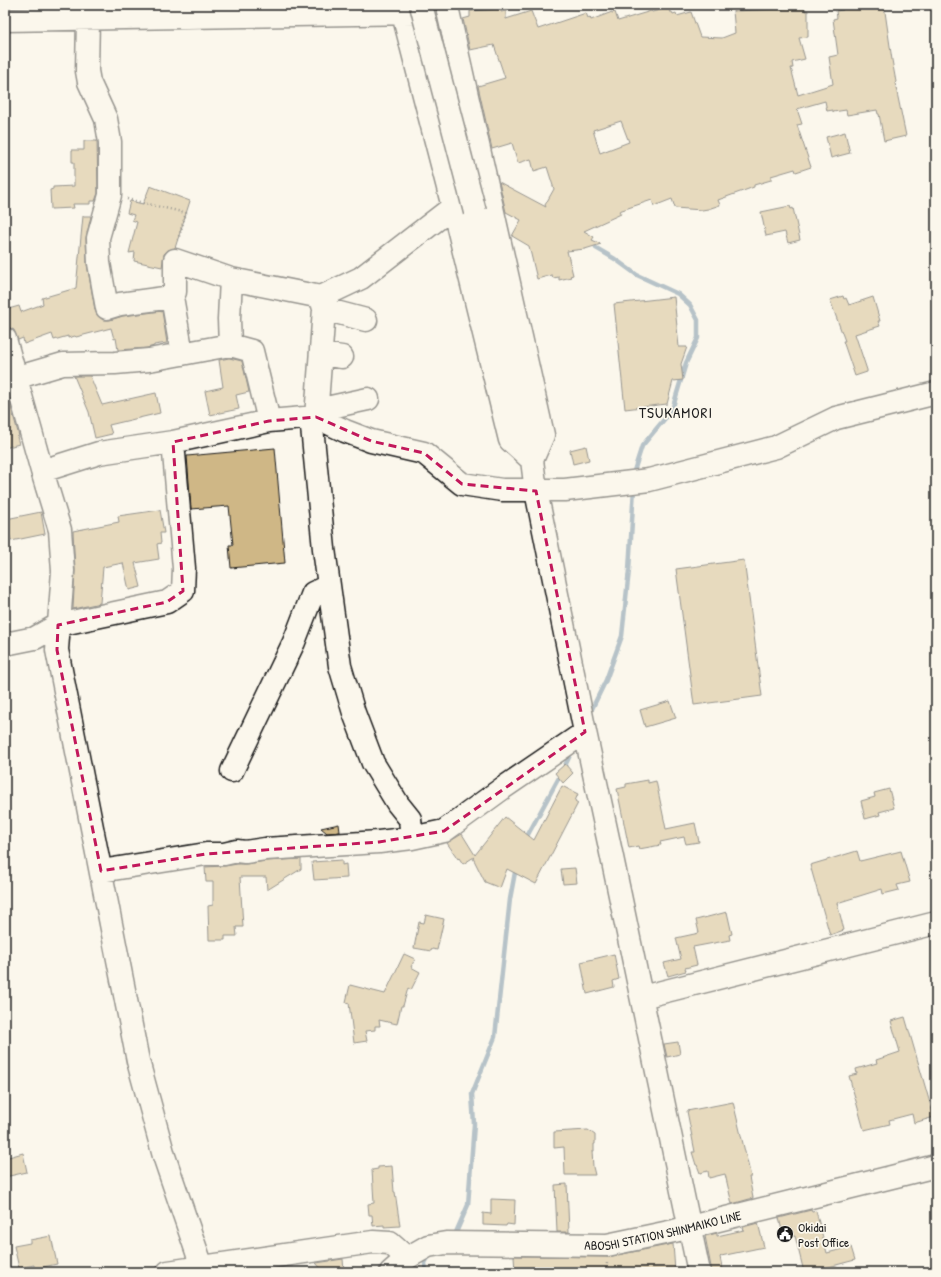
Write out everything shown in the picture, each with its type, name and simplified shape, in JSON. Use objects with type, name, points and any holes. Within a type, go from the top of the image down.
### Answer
[{"type":"street","points":[[5,20],[454,8],[542,435],[532,460]]},
{"type":"street","points":[[412,9],[453,207],[510,440],[532,460]]},
{"type":"street","points":[[412,9],[475,212],[532,460],[536,491],[584,732],[642,997],[699,1272]]},
{"type":"street","points":[[88,18],[87,72],[89,82],[106,119],[110,142],[110,195],[98,238],[99,263],[107,308],[120,304],[172,297],[176,292],[175,260],[231,279],[322,303],[366,320]]},
{"type":"street","points":[[322,303],[361,278],[453,207]]},
{"type":"street","points":[[112,257],[120,304]]},
{"type":"street","points":[[230,345],[229,319],[231,279]]},
{"type":"street","points":[[172,297],[182,354]]},
{"type":"street","points":[[322,303],[332,355],[315,414],[328,586],[340,666],[354,713],[374,763],[398,804],[410,819],[412,838]]},
{"type":"street","points":[[5,340],[10,379],[42,471],[60,530],[63,571],[56,650],[138,1061],[164,1156],[202,1267]]},
{"type":"street","points":[[10,379],[63,364],[115,363],[149,360],[230,345],[252,351],[269,421]]},
{"type":"street","points":[[315,414],[345,431],[371,441],[424,453],[462,484],[502,490],[536,491],[565,490],[649,480],[776,447],[836,418],[936,393]]},
{"type":"street","points":[[42,471],[99,453],[173,442],[269,421],[315,414],[368,399]]},
{"type":"street","points":[[5,644],[35,638],[58,625],[167,602],[183,590],[184,568],[173,442]]},
{"type":"street","points":[[232,771],[294,642],[313,593],[328,586]]},
{"type":"street","points":[[101,872],[206,854],[224,854],[237,851],[245,852],[265,849],[379,842],[412,838],[444,831],[584,732]]},
{"type":"street","points":[[642,997],[936,923]]},
{"type":"street","name":"ABOSHI STATION SHINMAIKO LINE","points":[[391,1272],[407,1258],[428,1246],[446,1243],[607,1245],[689,1228],[936,1166]]},
{"type":"street","points":[[168,1272],[373,1242],[390,1243],[407,1258]]},
{"type":"path","points":[[110,195],[186,212],[177,241],[175,260]]},
{"type":"highlighted area","points":[[316,417],[371,441],[424,453],[462,484],[536,491],[585,732],[444,831],[379,842],[206,854],[101,871],[57,650],[58,625],[167,602],[183,591],[173,442],[269,421]]},
{"type":"shaded area","points":[[5,5],[476,5],[383,10],[5,13]]},
{"type":"building","points":[[856,5],[884,5],[895,83],[906,136],[884,141],[877,110],[847,115],[846,110],[833,112],[833,110],[827,111],[825,101],[797,109],[802,124],[797,125],[811,167],[796,172],[795,169],[771,176],[771,180],[754,185],[754,187],[718,200],[720,205],[708,209],[675,208],[672,199],[654,206],[652,200],[619,211],[621,214],[584,231],[594,237],[592,240],[601,244],[585,249],[567,251],[573,275],[570,276],[571,277],[559,280],[559,277],[553,278],[552,275],[537,279],[529,246],[512,236],[521,220],[506,212],[499,182],[546,207],[545,205],[554,189],[547,167],[534,171],[531,159],[518,163],[512,143],[492,149],[478,86],[505,78],[494,45],[470,50],[463,19],[470,17],[470,11],[501,9],[501,12],[506,11],[506,19],[531,11],[538,29],[586,13],[588,18],[590,17],[591,20],[615,12],[618,21],[651,11],[669,9],[673,14],[676,13],[677,16],[691,12],[700,37],[722,38],[735,33],[733,11],[783,9],[783,7],[805,7],[805,11],[808,11],[808,37],[799,38],[805,59],[792,62],[793,68],[791,68],[798,95],[833,84],[829,57],[838,55],[833,19],[837,18],[836,11],[843,10],[843,8]],"holes":[[[621,121],[629,142],[600,153],[593,130]]]},
{"type":"building","points":[[845,132],[850,153],[831,158],[826,137]]},
{"type":"building","points":[[84,141],[97,141],[98,193],[95,201],[90,201],[90,204],[73,204],[74,208],[51,209],[50,190],[53,189],[53,187],[74,186],[74,162],[72,162],[72,150],[84,150]]},
{"type":"building","points":[[150,186],[190,201],[175,248],[168,250],[164,254],[162,267],[134,261],[135,252],[129,253],[137,222],[132,220],[134,215],[127,213],[130,201],[143,204]]},
{"type":"building","points":[[790,206],[791,209],[793,208],[800,240],[788,243],[785,232],[766,236],[761,212]]},
{"type":"building","points":[[83,216],[91,216],[86,238],[87,264],[95,310],[98,316],[103,320],[110,320],[123,316],[162,311],[167,343],[154,345],[147,348],[118,350],[116,338],[114,339],[111,328],[76,337],[68,338],[68,336],[54,340],[52,334],[24,344],[23,338],[18,340],[14,330],[8,327],[5,318],[5,310],[19,306],[21,312],[43,304],[42,298],[76,288]]},
{"type":"building","points":[[843,296],[844,299],[846,298],[849,305],[873,297],[880,321],[878,321],[880,326],[855,334],[867,372],[855,376],[843,341],[845,341],[830,300]]},
{"type":"building","points":[[674,297],[679,347],[687,347],[681,364],[683,380],[673,381],[667,404],[625,409],[614,304]]},
{"type":"building","points":[[229,358],[242,361],[249,392],[236,395],[239,409],[210,415],[205,391],[223,387],[219,360]]},
{"type":"building","points":[[74,376],[90,376],[102,405],[156,393],[160,413],[109,425],[112,434],[95,438],[89,412]]},
{"type":"building","points":[[5,393],[7,393],[19,436],[17,437],[19,444],[5,448]]},
{"type":"building","points":[[586,446],[589,460],[573,464],[570,450]]},
{"type":"building","points":[[275,448],[285,563],[231,568],[229,545],[233,545],[229,506],[191,509],[187,456]]},
{"type":"building","points":[[160,510],[164,533],[160,533],[161,543],[157,544],[159,559],[135,563],[141,587],[129,590],[123,563],[103,567],[100,603],[73,609],[75,570],[73,531],[119,522],[118,516]]},
{"type":"building","points":[[41,512],[45,534],[11,541],[6,519]]},
{"type":"building","points":[[744,560],[762,696],[694,705],[676,569]]},
{"type":"building","points":[[670,701],[676,718],[645,727],[640,710]]},
{"type":"building","points":[[565,764],[573,773],[563,783],[555,773]]},
{"type":"building","points":[[648,780],[648,783],[656,781],[666,829],[695,823],[699,842],[686,844],[684,837],[660,842],[661,845],[639,849],[638,846],[629,848],[617,789],[626,787],[626,784]]},
{"type":"building","points":[[562,786],[578,794],[575,801],[578,803],[536,884],[507,869],[500,888],[485,882],[473,858],[474,857],[463,864],[447,843],[462,834],[475,855],[505,817],[534,840]]},
{"type":"building","points":[[889,789],[894,808],[879,812],[880,815],[865,819],[861,801],[875,797],[874,793]]},
{"type":"building","points":[[339,824],[340,832],[327,833],[321,828]]},
{"type":"building","points":[[857,851],[860,861],[901,851],[910,882],[897,885],[899,890],[883,894],[882,889],[837,903],[844,930],[830,935],[810,865]]},
{"type":"building","points":[[301,859],[301,869],[267,890],[266,877],[240,877],[243,927],[236,927],[237,936],[225,936],[225,940],[209,940],[208,906],[213,905],[213,882],[206,882],[205,867]]},
{"type":"building","points":[[342,860],[342,865],[346,864],[347,878],[314,880],[312,862]]},
{"type":"building","points":[[575,868],[577,883],[563,884],[561,869]]},
{"type":"building","points":[[727,912],[732,934],[729,935],[730,940],[693,947],[697,965],[685,968],[686,971],[668,976],[664,963],[681,959],[676,938],[699,933],[696,920]]},
{"type":"building","points":[[426,915],[444,919],[437,950],[432,949],[431,951],[414,948],[419,922],[424,923]]},
{"type":"building","points":[[404,954],[415,959],[411,967],[420,972],[411,990],[408,988],[403,1006],[401,1006],[397,1024],[379,1020],[380,1026],[375,1026],[375,1030],[365,1031],[367,1041],[354,1043],[349,1003],[346,1002],[350,985],[385,994]]},
{"type":"building","points":[[614,954],[619,979],[613,981],[614,987],[587,994],[581,962]]},
{"type":"building","points":[[905,1017],[934,1117],[914,1123],[912,1114],[889,1120],[890,1124],[864,1130],[849,1076],[857,1074],[856,1069],[877,1063],[876,1060],[900,1052],[891,1021]]},
{"type":"building","points":[[678,1042],[680,1054],[667,1057],[664,1044]]},
{"type":"building","points":[[733,1102],[751,1177],[749,1177],[753,1198],[732,1204],[725,1174],[709,1178],[708,1171],[700,1173],[696,1165],[692,1152],[695,1152],[687,1111]]},
{"type":"building","points":[[588,1130],[595,1135],[594,1151],[592,1151],[595,1175],[565,1175],[564,1147],[554,1148],[554,1132]]},
{"type":"building","points":[[23,1153],[27,1172],[5,1177],[5,1158]]},
{"type":"building","points":[[392,1166],[394,1192],[400,1226],[373,1226],[372,1215],[369,1215],[368,1204],[374,1203],[372,1170],[378,1169],[378,1167]]},
{"type":"building","points":[[567,1184],[569,1232],[557,1232],[555,1185]]},
{"type":"building","points":[[491,1199],[515,1200],[514,1225],[483,1225],[483,1213],[491,1214]]},
{"type":"building","points":[[811,1210],[812,1212],[816,1211],[827,1253],[851,1247],[855,1260],[821,1269],[822,1272],[804,1272],[795,1236],[784,1239],[779,1218]]},
{"type":"building","points":[[758,1223],[764,1247],[721,1256],[723,1272],[712,1272],[705,1236],[717,1233],[717,1236],[744,1230],[743,1227]]},
{"type":"building","points":[[51,1236],[57,1264],[34,1269],[34,1265],[19,1268],[14,1246],[30,1243],[30,1240]]},
{"type":"building","points":[[673,1244],[675,1271],[515,1272],[514,1256],[607,1257]]},
{"type":"building","points":[[343,1259],[344,1272],[324,1272],[316,1263]]},
{"type":"waterway","points":[[596,248],[615,259],[637,275],[678,294],[690,305],[698,320],[698,338],[686,363],[672,410],[642,446],[634,471],[634,476]]},
{"type":"waterway","points":[[589,715],[606,680],[622,636],[629,570],[634,488]]},
{"type":"waterway","points":[[525,840],[572,751]]},
{"type":"waterway","points":[[454,1237],[468,1205],[474,1124],[472,1094],[495,1037],[510,899],[516,867]]},
{"type":"waterway","points":[[426,1272],[425,1263],[429,1256],[432,1255]]},
{"type":"place","name":"Okidai Post Office","points":[[785,1234]]},
{"type":"district","name":"TSUKAMORI","points":[[676,412]]}]
